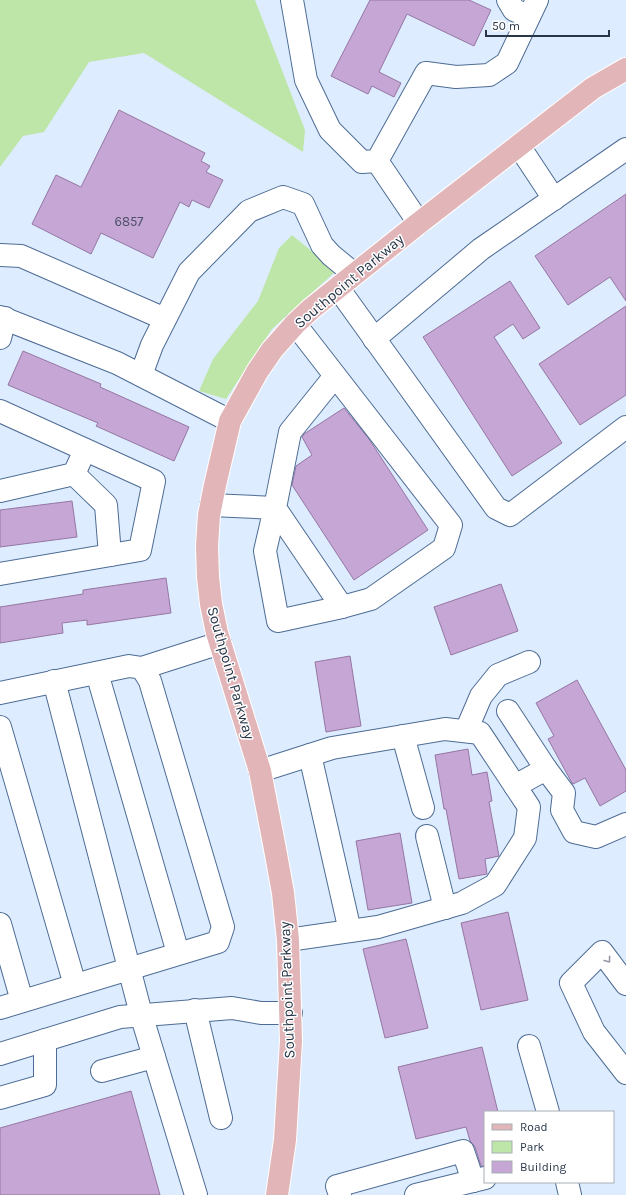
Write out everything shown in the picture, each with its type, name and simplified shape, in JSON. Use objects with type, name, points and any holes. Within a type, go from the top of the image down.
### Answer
[{"type":"main road","name":"Southpoint Parkway","points":[[277,1195],[285,1140],[291,1041],[288,940],[283,893],[260,770],[220,644],[211,604],[208,577],[207,546],[211,505],[230,421],[257,372],[272,350],[295,324],[311,309],[593,88],[626,69]]},
{"type":"lane","points":[[292,0],[306,80],[330,130],[362,162],[376,161]]},
{"type":"lane","points":[[508,0],[514,10],[533,8]]},
{"type":"lane","points":[[376,161],[426,73],[456,77],[489,76],[507,63],[533,8]]},
{"type":"lane","points":[[518,146],[554,199]]},
{"type":"lane","points":[[374,339],[482,249],[626,149]]},
{"type":"lane","points":[[376,161],[419,223]]},
{"type":"lane","points":[[141,375],[152,345],[189,272],[249,211],[283,197],[303,204],[322,245],[331,255],[354,274]]},
{"type":"lane","points":[[0,255],[21,256],[165,319]]},
{"type":"lane","points":[[338,288],[496,508],[510,515],[626,427]]},
{"type":"lane","points":[[2,324],[117,363],[230,421]]},
{"type":"lane","points":[[295,324],[452,525],[444,548],[371,598],[342,607],[278,621],[265,551],[290,432],[335,376]]},
{"type":"lane","points":[[0,411],[154,481],[140,550],[0,574]]},
{"type":"lane","points":[[74,474],[85,450]]},
{"type":"lane","points":[[0,491],[74,474]]},
{"type":"lane","points":[[74,474],[106,505],[110,556]]},
{"type":"lane","points":[[211,505],[275,508]]},
{"type":"lane","points":[[275,508],[342,607]]},
{"type":"lane","points":[[0,693],[129,666],[142,668],[220,644]]},
{"type":"lane","points":[[466,732],[481,696],[498,675],[529,662]]},
{"type":"lane","points":[[0,1008],[218,942],[223,927],[150,681],[142,668]]},
{"type":"lane","points":[[97,673],[178,953]]},
{"type":"lane","points":[[54,681],[141,1014],[196,1195]]},
{"type":"lane","points":[[508,711],[546,769],[564,792],[562,810],[574,832],[596,836],[626,824]]},
{"type":"lane","points":[[0,727],[75,985]]},
{"type":"lane","points":[[260,770],[332,748],[403,736],[445,729],[480,733],[529,807],[524,838],[495,884],[462,903],[378,927],[288,940]]},
{"type":"lane","points":[[403,736],[423,808]]},
{"type":"lane","points":[[310,755],[350,931]]},
{"type":"lane","points":[[515,786],[546,769]]},
{"type":"lane","points":[[427,836],[445,908]]},
{"type":"lane","points":[[0,924],[22,1001]]},
{"type":"lane","points":[[626,984],[602,952],[571,983],[594,1032],[626,1073]]},
{"type":"lane","points":[[0,1054],[120,1016],[232,1008],[261,1012],[291,1013]]},
{"type":"lane","points":[[195,1010],[221,1118]]},
{"type":"lane","points":[[0,1098],[45,1085],[45,1040]]},
{"type":"lane","points":[[529,1046],[548,1111]]},
{"type":"lane","points":[[102,1071],[154,1058]]},
{"type":"lane","points":[[340,1195],[337,1186],[411,1165],[464,1151],[479,1179],[418,1195],[411,1165]]},
{"type":"lane","points":[[567,1183],[570,1195]]},
{"type":"green space","points":[[0,0],[255,0],[305,130],[303,152],[144,53],[89,62],[44,132],[23,136],[0,167]]},
{"type":"green space","points":[[292,235],[336,271],[272,329],[226,399],[199,391],[213,359],[258,301],[279,248]]},
{"type":"building","points":[[370,0],[469,0],[491,10],[474,46],[407,14],[379,72],[401,83],[394,97],[372,86],[368,94],[331,76]]},
{"type":"building","points":[[119,110],[205,153],[201,161],[210,166],[206,172],[223,180],[209,208],[192,200],[189,207],[180,202],[153,258],[101,233],[91,254],[32,224],[56,175],[81,187]]},
{"type":"building","points":[[626,194],[626,301],[610,277],[568,305],[535,256]]},
{"type":"building","points":[[510,281],[540,328],[523,339],[513,324],[494,337],[562,443],[512,476],[423,337]]},
{"type":"building","points":[[626,306],[626,395],[580,425],[539,364]]},
{"type":"building","points":[[23,351],[101,384],[100,387],[189,427],[174,461],[96,426],[98,423],[8,385]]},
{"type":"building","points":[[344,408],[369,439],[428,530],[354,580],[292,485],[296,466],[312,455],[302,437],[304,434]]},
{"type":"building","points":[[72,501],[77,537],[0,547],[0,510]]},
{"type":"building","points":[[166,578],[171,613],[87,625],[87,620],[62,623],[63,633],[0,643],[0,607],[83,594],[83,590]]},
{"type":"building","points":[[501,584],[518,631],[451,655],[434,607]]},
{"type":"building","points":[[350,656],[361,726],[326,732],[315,662]]},
{"type":"building","points":[[577,680],[626,770],[626,791],[600,806],[585,778],[573,784],[572,783],[548,739],[554,736],[536,703]]},
{"type":"building","points":[[468,749],[472,775],[487,772],[492,801],[489,802],[499,856],[485,859],[487,874],[459,879],[446,809],[444,809],[435,755]]},
{"type":"building","points":[[400,833],[412,903],[368,910],[356,841]]},
{"type":"building","points":[[508,912],[528,1000],[481,1010],[461,923]]},
{"type":"building","points":[[406,939],[428,1028],[385,1038],[363,949]]},
{"type":"building","points":[[482,1047],[498,1111],[484,1111],[484,1166],[481,1166],[475,1147],[470,1141],[466,1127],[416,1139],[398,1067]]},
{"type":"building","points":[[131,1091],[160,1195],[0,1195],[0,1128]]}]
